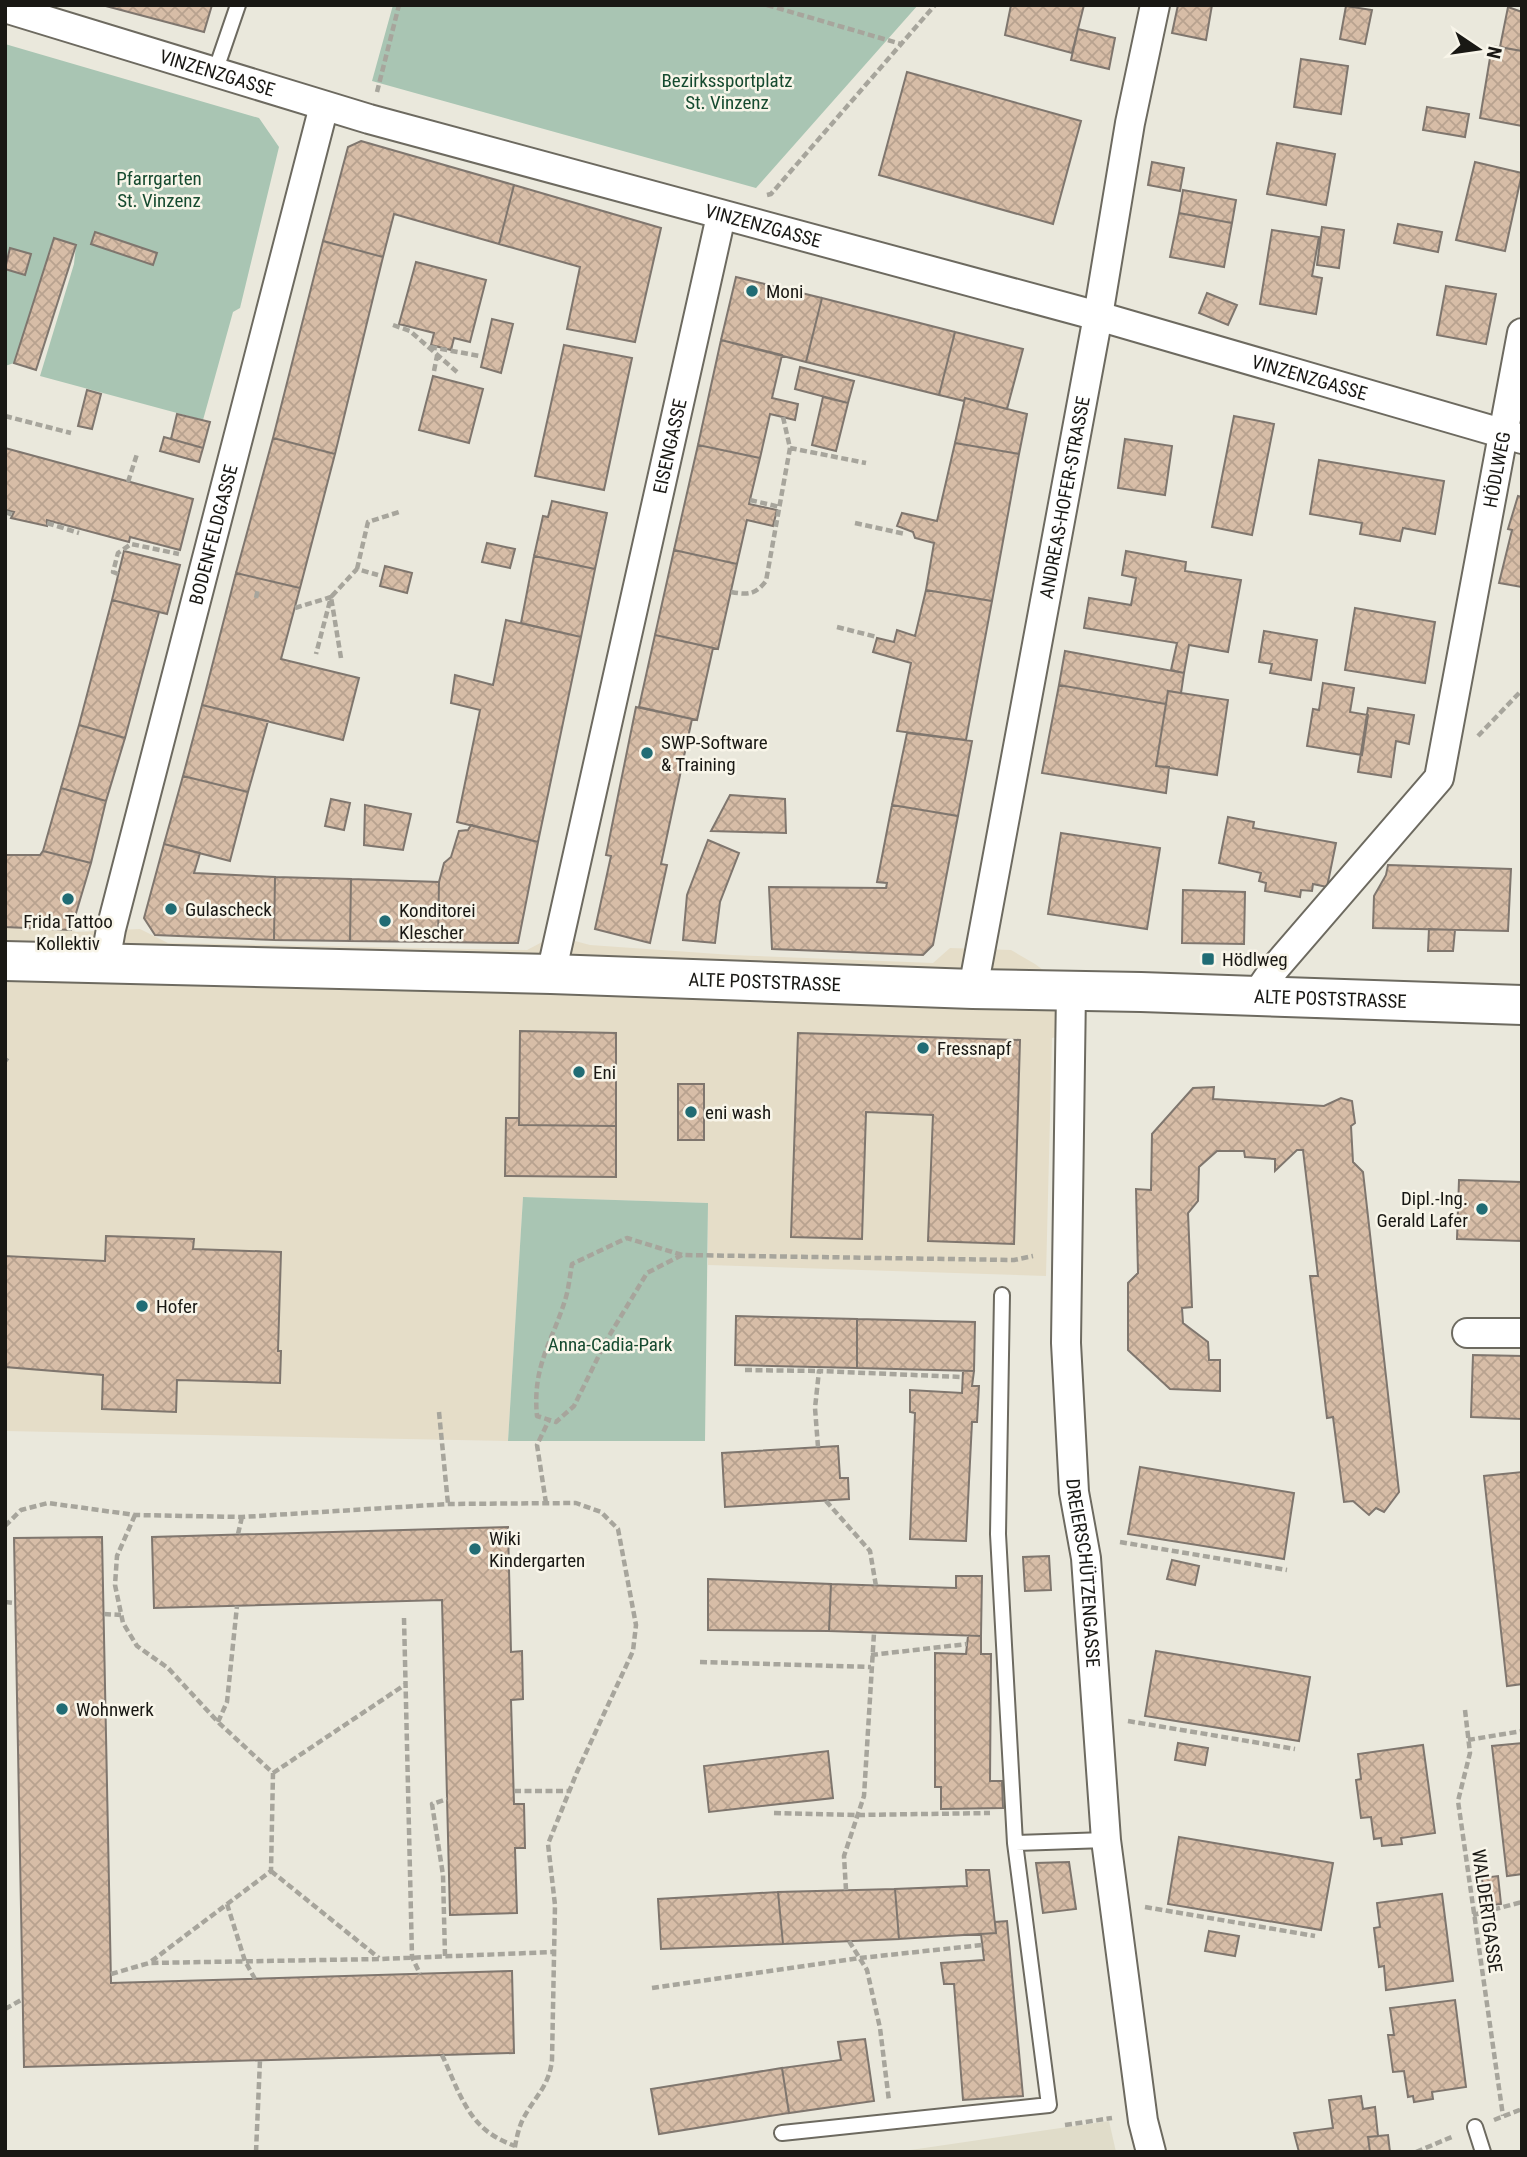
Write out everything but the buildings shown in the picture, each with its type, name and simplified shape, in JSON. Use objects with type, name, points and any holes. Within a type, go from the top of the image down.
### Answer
[{"type":"main road","name":"ALTE POSTSTRASSE","points":[[5,961],[551,974],[1522,1005]]},
{"type":"street","name":"ANDREAS-HOFER-STRASSE","points":[[973,989],[1098,316],[1130,123],[1155,5]]},
{"type":"street","name":"VINZENZGASSE","points":[[5,8],[324,106],[721,216],[1098,316],[1512,436]]},
{"type":"street","name":"BODENFELDGASSE","points":[[105,962],[111,929],[324,106]]},
{"type":"street","name":"EISENGASSE","points":[[551,974],[721,216]]},
{"type":"street","name":"HÖDLWEG","points":[[1255,997],[1275,968],[1439,778],[1512,436],[1522,333]]},
{"type":"street","name":"DREIERSCHÜTZENGASSE","points":[[1071,991],[1066,1343],[1074,1492],[1086,1558],[1106,1840],[1143,2121],[1151,2152]]},
{"type":"street","points":[[1467,1333],[1522,1333]]},
{"type":"lane","points":[[215,72],[238,5]]},
{"type":"lane","points":[[782,2133],[1049,2105],[1013,1813],[998,1534],[1002,1294]]},
{"type":"lane","points":[[1015,1843],[1106,1840]]},
{"type":"lane","points":[[1475,2127],[1483,2152]]},
{"type":"path","points":[[377,92],[399,5]]},
{"type":"path","points":[[767,5],[901,44]]},
{"type":"path","points":[[721,216],[771,194],[935,5]]},
{"type":"path","points":[[393,325],[410,331],[457,372]]},
{"type":"path","points":[[423,343],[452,352],[455,350],[480,356]]},
{"type":"path","points":[[434,371],[437,356]]},
{"type":"path","points":[[5,416],[71,433]]},
{"type":"path","points":[[731,592],[757,593],[766,581],[790,448],[783,417]]},
{"type":"path","points":[[790,448],[866,463]]},
{"type":"path","points":[[128,482],[137,454]]},
{"type":"path","points":[[750,500],[779,507]]},
{"type":"path","points":[[5,512],[13,515]]},
{"type":"path","points":[[316,654],[331,597],[357,569],[368,522],[399,512]]},
{"type":"path","points":[[47,523],[79,533]]},
{"type":"path","points":[[855,523],[905,534]]},
{"type":"path","points":[[118,574],[113,572],[118,553],[131,544],[183,555]]},
{"type":"path","points":[[357,569],[378,575]]},
{"type":"path","points":[[256,598],[258,589]]},
{"type":"path","points":[[295,608],[331,597]]},
{"type":"path","points":[[331,597],[341,658]]},
{"type":"path","points":[[837,627],[877,637]]},
{"type":"path","points":[[682,1255],[647,1273],[606,1342],[574,1406],[556,1422],[537,1416],[535,1401],[540,1363],[566,1296],[572,1264],[627,1238],[682,1255],[1014,1260],[1033,1256]]},
{"type":"path","points":[[745,1370],[962,1377]]},
{"type":"path","points":[[818,1447],[815,1408],[819,1371]]},
{"type":"path","points":[[439,1412],[448,1504]]},
{"type":"path","points":[[546,1503],[537,1445],[549,1420]]},
{"type":"path","points":[[826,1501],[870,1551],[876,1586]]},
{"type":"path","points":[[5,1526],[21,1510],[48,1503],[135,1515],[242,1517],[448,1504],[576,1503],[601,1512],[618,1529],[636,1625],[633,1651],[569,1791],[548,1844],[555,1905],[550,2076],[521,2123],[515,2149],[490,2134],[478,2122],[466,2106],[442,2056]]},
{"type":"path","points":[[135,1515],[117,1556],[114,1585],[123,1623],[137,1646],[168,1668],[218,1722],[273,1773],[271,1871]]},
{"type":"path","points":[[238,1534],[242,1517]]},
{"type":"path","points":[[1120,1542],[1287,1570]]},
{"type":"path","points":[[5,1602],[15,1603]]},
{"type":"path","points":[[218,1722],[227,1702],[237,1606]]},
{"type":"path","points":[[104,1614],[121,1615]]},
{"type":"path","points":[[404,1618],[412,1957],[421,1974]]},
{"type":"path","points":[[846,1890],[844,1856],[864,1796],[874,1633]]},
{"type":"path","points":[[871,1655],[967,1644]]},
{"type":"path","points":[[700,1662],[871,1667]]},
{"type":"path","points":[[273,1773],[406,1684]]},
{"type":"path","name":"WALDERTGASSE","points":[[1465,1710],[1470,1753],[1458,1801],[1503,2116]]},
{"type":"path","points":[[1128,1721],[1296,1749]]},
{"type":"path","points":[[1468,1740],[1522,1731]]},
{"type":"path","points":[[514,1791],[569,1791]]},
{"type":"path","points":[[446,1956],[443,1875],[432,1804],[447,1799]]},
{"type":"path","points":[[774,1813],[1013,1813]]},
{"type":"path","points":[[149,1963],[271,1871]]},
{"type":"path","points":[[271,1871],[380,1959]]},
{"type":"path","points":[[1473,1914],[1522,1902]]},
{"type":"path","points":[[227,1904],[245,1961],[255,1979]]},
{"type":"path","points":[[1145,1907],[1315,1936]]},
{"type":"path","points":[[849,1941],[867,1970],[880,2028],[891,2121]]},
{"type":"path","points":[[652,1987],[860,1958],[982,1945]]},
{"type":"path","points":[[111,1974],[149,1963],[380,1959],[553,1952]]},
{"type":"path","points":[[5,2009],[23,1999]]},
{"type":"path","points":[[256,2152],[260,2060]]},
{"type":"path","points":[[1065,2125],[1113,2118]]},
{"type":"shaded area","points":[[5,927],[76,932],[140,929],[168,943],[527,950],[546,940],[732,955],[933,963],[950,948],[1011,950],[1071,991],[1071,1034],[1052,1038],[1046,1276],[708,1265],[708,1203],[523,1197],[508,1441],[5,1431]]},
{"type":"shaded area","points":[[1109,2121],[1116,2152],[897,2152]]},
{"type":"green space","name":"Bezirkssportplatz St. Vinzenz","points":[[393,5],[918,5],[756,188],[372,81]]},
{"type":"green space","name":"Pfarrgarten St. Vinzenz","points":[[5,44],[259,118],[279,147],[240,308],[233,312],[203,420],[40,376],[74,264],[76,245],[55,238],[14,363],[5,366]]},
{"type":"green space","name":"Anna-Cadia-Park","points":[[523,1197],[708,1203],[705,1441],[508,1441]]},
{"type":"place","name":"Moni","points":[[752,291]]},
{"type":"place","name":"SWP-Software & Training","points":[[647,753]]},
{"type":"place","name":"Frida Tattoo Kollektiv","points":[[68,899]]},
{"type":"place","name":"Gulascheck","points":[[171,909]]},
{"type":"place","name":"Konditorei Klescher","points":[[385,921]]},
{"type":"place","name":"Hödlweg","points":[[1208,959]]},
{"type":"place","name":"Fressnapf","points":[[923,1048]]},
{"type":"place","name":"Eni","points":[[579,1072]]},
{"type":"place","name":"eni wash","points":[[691,1112]]},
{"type":"place","name":"Dipl.-Ing. Gerald Lafer","points":[[1482,1209]]},
{"type":"place","name":"Hofer","points":[[142,1306]]},
{"type":"place","name":"Wiki Kindergarten","points":[[475,1549]]},
{"type":"place","name":"Wohnwerk","points":[[62,1709]]}]
